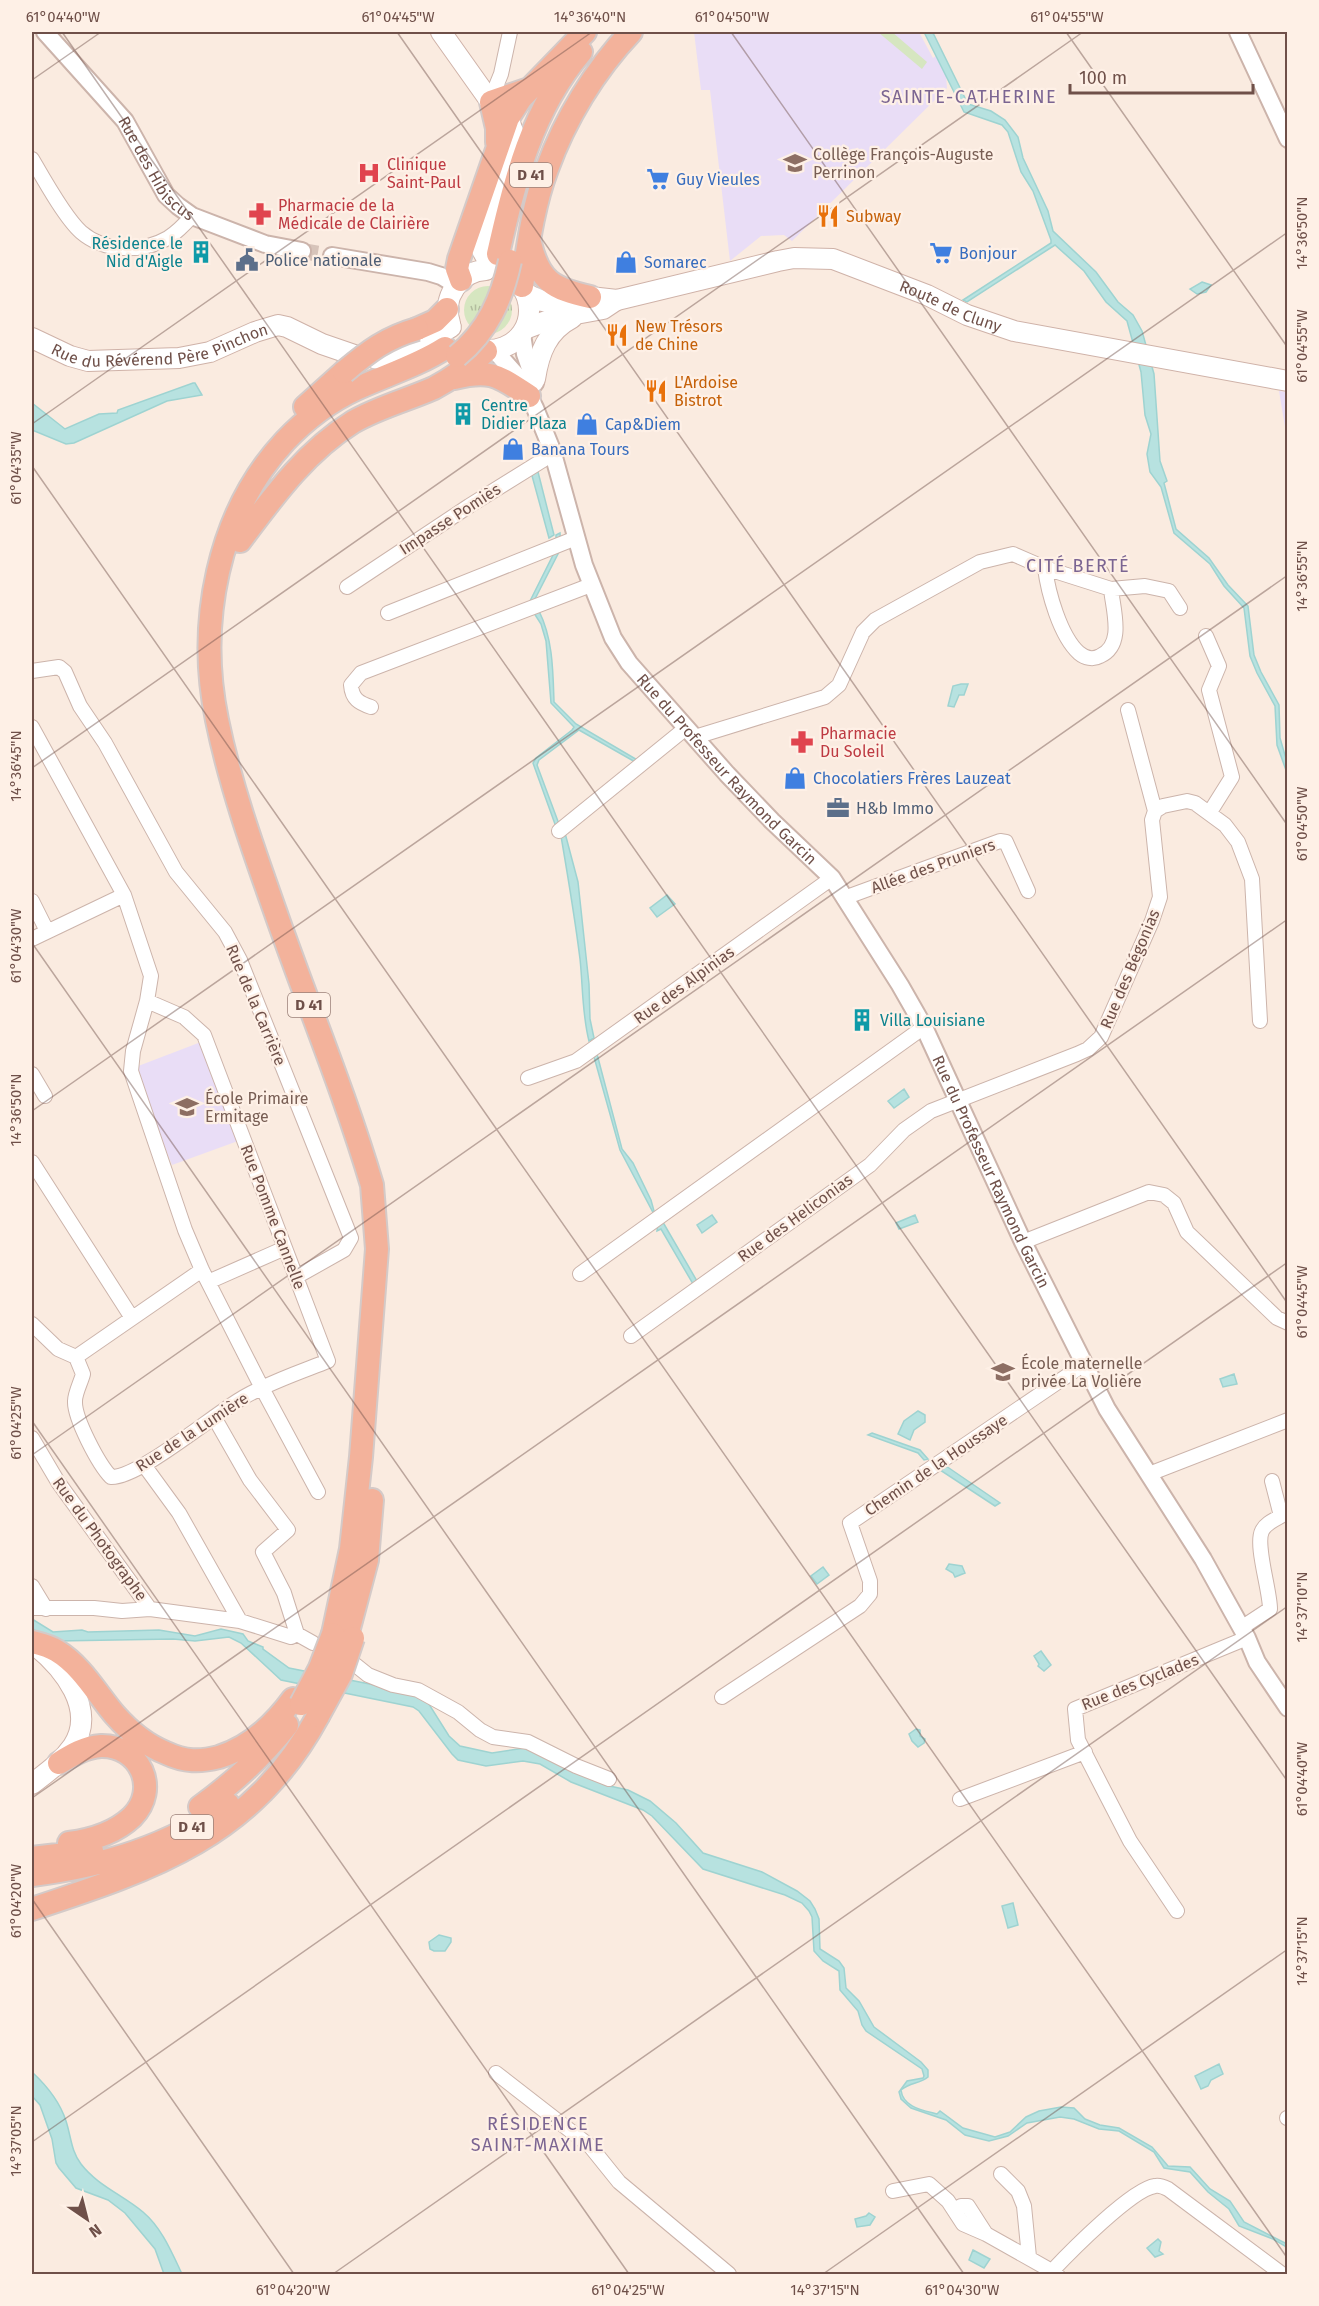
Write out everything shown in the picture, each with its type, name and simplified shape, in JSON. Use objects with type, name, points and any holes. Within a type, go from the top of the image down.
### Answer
[{"type":"highway","points":[[459,282],[459,259],[508,118],[529,89],[585,32]]},
{"type":"highway","name":"D 41","points":[[507,272],[518,171],[532,134],[564,74],[600,32]]},
{"type":"highway","name":"D 41","points":[[464,340],[461,334],[479,310],[485,297],[507,272],[533,167],[547,130],[583,72],[599,51],[619,32]]},
{"type":"highway","points":[[507,272],[529,238],[547,168],[569,118],[599,70],[630,32]]},
{"type":"highway","points":[[497,147],[497,128],[491,102],[529,89]]},
{"type":"highway","points":[[529,238],[533,257],[540,271],[550,282],[585,305]]},
{"type":"highway","points":[[220,557],[238,493],[253,465],[349,363],[399,334],[435,321],[464,340],[473,363],[447,380]]},
{"type":"highway","name":"D 41","points":[[334,1637],[367,1560],[388,1283],[387,1191],[375,1146],[293,919],[257,815],[236,745],[225,682],[224,641],[230,579],[240,542],[256,507],[274,477],[309,438],[361,402],[442,366],[464,340]]},
{"type":"highway","name":"D 41","points":[[32,1875],[96,1864],[129,1855],[176,1836],[208,1818],[264,1773],[283,1752],[306,1708],[334,1669],[334,1637],[356,1514],[377,1249],[372,1185],[241,813],[217,719],[211,654],[211,611],[220,557],[239,508],[263,466],[286,439],[337,399],[464,340]]},
{"type":"highway","points":[[240,542],[278,490],[309,456],[354,422],[380,408],[447,380],[476,373],[492,374],[533,394]]},
{"type":"highway","points":[[32,1642],[49,1647],[68,1659],[85,1676],[116,1716],[146,1744],[186,1761],[212,1759],[234,1751],[249,1743],[276,1721],[306,1708],[303,1744],[276,1778],[242,1812],[209,1836],[166,1860],[32,1909]]},
{"type":"highway","name":"D 41","points":[[32,1858],[110,1846],[165,1826],[198,1808],[227,1787],[268,1749],[292,1719],[306,1708]]},
{"type":"highway","points":[[32,1848],[78,1842],[105,1834],[122,1826],[133,1816],[144,1798],[145,1777],[139,1764],[123,1750],[100,1746],[85,1749],[59,1763]]},
{"type":"main road","points":[[441,32],[491,102],[508,118],[513,131],[513,144],[482,250],[507,272],[529,305],[529,317],[523,331]]},
{"type":"main road","name":"Route de Cluny","points":[[507,272],[542,301],[585,305],[617,300],[794,258],[833,259],[927,295],[967,315],[1014,331],[1287,381]]},
{"type":"main road","points":[[374,358],[382,360],[400,356],[418,348],[464,340],[450,297],[459,282],[471,273],[507,272]]},
{"type":"main road","points":[[533,394],[538,359],[545,342],[556,328],[585,305]]},
{"type":"main road","name":"Route de Cluny","points":[[464,340],[505,348],[523,331],[585,305]]},
{"type":"main road","name":"Rue du Révérend Père Pinchon","points":[[32,338],[70,356],[88,361],[179,358],[210,352],[255,332],[278,325],[322,344],[349,363]]},
{"type":"main road","points":[[32,1642],[61,1670],[77,1697],[81,1713],[77,1739],[59,1763],[32,1784]]},
{"type":"street","name":"Rue des Hibiscus","points":[[45,32],[125,121],[166,195],[192,216],[266,244],[302,251]]},
{"type":"street","points":[[491,102],[501,74],[510,32]]},
{"type":"street","points":[[1238,32],[1287,139]]},
{"type":"street","points":[[32,159],[81,233],[104,245],[136,249],[152,244],[166,239],[192,216]]},
{"type":"street","points":[[332,256],[428,272],[459,282]]},
{"type":"street","name":"Rue du Professeur Raymond Garcin","points":[[523,331],[533,394],[552,450],[564,542],[591,585],[613,638],[628,663],[772,821],[832,878],[924,1027],[1023,1242],[1107,1409],[1203,1559],[1244,1633],[1257,1662],[1287,1708]]},
{"type":"street","name":"Rue du Professeur Raymond Garcin","points":[[464,340],[521,380],[533,394]]},
{"type":"street","name":"Impasse Pomiès","points":[[347,587],[543,460],[552,450]]},
{"type":"street","points":[[388,613],[564,542]]},
{"type":"street","points":[[559,831],[691,732],[825,697],[839,685],[863,632],[875,620],[980,562],[1013,554],[1045,568],[1111,589],[1145,586],[1169,591],[1180,608]]},
{"type":"street","points":[[1045,568],[1047,584],[1062,628],[1078,653],[1086,658],[1104,655],[1111,650],[1115,640],[1116,629],[1111,589]]},
{"type":"street","points":[[371,707],[355,699],[352,692],[351,685],[361,673],[591,585]]},
{"type":"street","points":[[1206,636],[1219,666],[1209,690],[1232,777],[1210,812]]},
{"type":"street","name":"Rue de la Carrière","points":[[32,671],[59,667],[65,672],[80,706],[105,743],[176,872],[225,932],[235,951],[351,1238],[344,1250],[296,1277]]},
{"type":"street","name":"Rue des Bégonias","points":[[957,1100],[1088,1049],[1101,1037],[1152,921],[1160,897],[1152,831],[1155,811],[1128,710]]},
{"type":"street","points":[[32,726],[124,895],[151,976],[147,1001],[133,1051],[131,1071],[185,1230],[205,1276],[262,1388],[318,1491]]},
{"type":"street","points":[[1155,811],[1163,806],[1187,801],[1195,802],[1225,825],[1238,842],[1252,879],[1260,1021]]},
{"type":"street","name":"Allée des Pruniers","points":[[844,898],[1000,841],[1006,842],[1028,891]]},
{"type":"street","name":"Rue des Alpinias","points":[[528,1078],[576,1061],[832,878]]},
{"type":"street","points":[[32,939],[124,895]]},
{"type":"street","points":[[32,901],[47,931]]},
{"type":"street","name":"Rue Pomme Cannelle","points":[[147,1001],[184,1017],[204,1035],[328,1361],[262,1388]]},
{"type":"street","points":[[580,1274],[924,1027]]},
{"type":"street","points":[[32,1074],[45,1096]]},
{"type":"street","name":"Rue des Heliconias","points":[[631,1336],[870,1165],[904,1130],[931,1112],[957,1100]]},
{"type":"street","points":[[32,1161],[36,1180],[132,1318]]},
{"type":"street","points":[[1023,1242],[1149,1192],[1164,1195],[1174,1203],[1187,1232],[1277,1318],[1287,1323]]},
{"type":"street","points":[[32,1324],[58,1349],[76,1357],[132,1318],[205,1276],[285,1248]]},
{"type":"street","name":"Rue de la Lumière","points":[[76,1357],[83,1374],[75,1402],[93,1450],[111,1478],[119,1478],[144,1465],[243,1397],[262,1388]]},
{"type":"street","name":"Chemin de la Houssaye","points":[[722,1697],[860,1606],[870,1594],[870,1581],[850,1523],[1083,1365]]},
{"type":"street","points":[[214,1417],[250,1480],[288,1530],[263,1552],[284,1593],[297,1634]]},
{"type":"street","points":[[1149,1474],[1287,1420]]},
{"type":"street","name":"Rue du Photographe","points":[[32,1438],[58,1482],[150,1609]]},
{"type":"street","points":[[144,1465],[179,1513],[240,1621]]},
{"type":"street","points":[[1244,1633],[1270,1609],[1261,1537],[1262,1531],[1270,1522],[1284,1516],[1272,1481]]},
{"type":"street","points":[[32,1586],[46,1609]]},
{"type":"street","points":[[32,1608],[122,1611],[150,1609],[240,1621],[291,1637],[297,1634],[334,1637]]},
{"type":"street","name":"Rue des Cyclades","points":[[1177,1911],[1130,1841],[1078,1740],[1074,1709],[1244,1633]]},
{"type":"street","points":[[353,1663],[368,1675],[393,1685],[418,1690],[458,1712],[480,1730],[493,1737],[528,1742],[576,1766],[609,1779]]},
{"type":"street","points":[[960,1799],[1085,1752]]},
{"type":"street","points":[[496,2073],[590,2146],[619,2182],[729,2274]]},
{"type":"street","points":[[1001,2174],[1018,2191],[1024,2206],[1029,2257]]},
{"type":"street","points":[[893,2191],[929,2184],[948,2201],[963,2224],[1055,2272],[1096,2227],[1145,2189],[1157,2185],[1168,2189],[1282,2274]]},
{"type":"shaded area","name":"Collège François-Auguste Perrinon","points":[[694,32],[919,32],[933,58],[939,54],[945,61],[947,88],[792,241],[784,235],[761,236],[730,261],[710,90],[701,90]]},
{"type":"shaded area","points":[[1279,391],[1287,392],[1287,439]]},
{"type":"shaded area","name":"École Primaire Ermitage","points":[[201,1042],[238,1141],[172,1165],[133,1068]]},
{"type":"green space","points":[[878,32],[892,32],[927,62],[922,69]]},
{"type":"green space","points":[[483,286],[493,286],[505,293],[512,305],[512,315],[505,327],[493,334],[483,334],[468,323],[464,315],[464,305],[475,290]]},
{"type":"water","points":[[924,32],[932,32],[934,35],[968,104],[991,111],[1005,120],[1018,137],[1023,158],[1048,211],[1053,231],[1096,272],[1118,302],[1133,315],[1142,331],[1154,374],[1160,461],[1167,481],[1164,483],[1176,529],[1209,558],[1228,585],[1248,606],[1254,655],[1279,705],[1280,738],[1287,762],[1287,773],[1277,745],[1275,706],[1250,656],[1244,608],[1224,586],[1210,564],[1174,533],[1161,487],[1150,472],[1147,454],[1151,434],[1145,415],[1141,372],[1127,321],[1106,302],[1084,271],[1055,245],[967,302],[963,300],[1051,243],[1051,240],[1033,191],[1021,172],[1008,132],[1002,125],[964,112]]},
{"type":"water","points":[[1202,282],[1211,285],[1206,292],[1197,294],[1190,289]]},
{"type":"water","points":[[193,383],[202,395],[167,401],[74,443],[66,444],[32,430],[32,403],[65,429],[99,414],[117,413],[118,410]]},
{"type":"water","points":[[537,468],[554,535],[549,538],[531,472]]},
{"type":"water","points":[[560,533],[561,548],[534,601],[529,603],[556,549],[556,535]]},
{"type":"water","points":[[539,611],[550,644],[554,702],[576,724],[639,761],[637,763],[579,730],[539,760],[537,765],[559,824],[556,827],[533,763],[574,727],[551,703],[546,641],[541,624],[534,613]]},
{"type":"water","points":[[968,684],[964,695],[959,695],[954,707],[948,706],[953,686]]},
{"type":"water","points":[[565,833],[578,882],[589,984],[590,1019],[594,1038],[589,1041],[578,944],[561,836]]},
{"type":"water","points":[[667,895],[675,904],[657,917],[650,908]]},
{"type":"water","points":[[597,1054],[622,1149],[633,1163],[654,1211],[697,1281],[693,1284],[661,1229],[657,1231],[658,1222],[620,1150],[594,1057]]},
{"type":"water","points":[[904,1089],[909,1097],[894,1108],[888,1101]]},
{"type":"water","points":[[712,1215],[717,1222],[702,1233],[697,1225]]},
{"type":"water","points":[[915,1215],[918,1222],[899,1229],[896,1223]]},
{"type":"water","points":[[1234,1374],[1237,1384],[1223,1387],[1220,1379]]},
{"type":"water","points":[[918,1411],[925,1415],[925,1422],[914,1430],[910,1440],[898,1434],[904,1421]]},
{"type":"water","points":[[872,1433],[920,1450],[928,1459],[924,1460],[918,1453],[868,1435]]},
{"type":"water","points":[[946,1466],[1000,1503],[995,1506],[940,1470]]},
{"type":"water","points":[[949,1564],[962,1566],[965,1573],[955,1577],[946,1569]]},
{"type":"water","points":[[823,1567],[829,1575],[817,1584],[811,1576]]},
{"type":"water","points":[[32,1619],[53,1632],[159,1630],[195,1636],[221,1629],[243,1634],[248,1641],[263,1647],[289,1668],[415,1693],[427,1701],[449,1736],[460,1746],[492,1753],[531,1747],[605,1785],[628,1790],[650,1801],[676,1823],[703,1853],[762,1872],[797,1891],[810,1901],[819,1919],[820,1949],[839,1961],[844,1968],[846,1988],[859,2001],[874,2027],[921,2062],[928,2070],[928,2077],[901,2090],[909,2104],[937,2114],[940,2111],[963,2128],[995,2137],[1010,2132],[1026,2117],[1039,2111],[1061,2107],[1074,2108],[1085,2119],[1100,2125],[1119,2128],[1152,2147],[1168,2166],[1190,2167],[1210,2189],[1230,2201],[1244,2222],[1287,2244],[1287,2250],[1285,2246],[1273,2239],[1239,2226],[1229,2209],[1208,2192],[1190,2172],[1164,2168],[1154,2152],[1119,2131],[1099,2129],[1074,2119],[1060,2117],[1027,2123],[1008,2136],[989,2141],[965,2135],[946,2120],[911,2108],[901,2099],[899,2092],[907,2081],[923,2078],[922,2069],[866,2031],[858,2011],[840,1990],[839,1971],[823,1961],[814,1951],[812,1917],[802,1903],[785,1895],[703,1869],[652,1816],[643,1810],[571,1782],[540,1764],[523,1761],[486,1766],[458,1760],[419,1711],[413,1707],[281,1680],[241,1643],[229,1637],[195,1641],[173,1639],[57,1641],[44,1637],[32,1628]]},
{"type":"water","points":[[1041,1651],[1051,1665],[1044,1671],[1038,1666],[1034,1656]]},
{"type":"water","points":[[916,1729],[920,1730],[920,1736],[925,1739],[924,1743],[918,1747],[909,1734]]},
{"type":"water","points":[[1013,1903],[1018,1925],[1008,1928],[1002,1906]]},
{"type":"water","points":[[439,1935],[451,1938],[445,1951],[430,1949],[429,1942]]},
{"type":"water","points":[[1219,2064],[1223,2074],[1211,2080],[1208,2086],[1201,2089],[1195,2076]]},
{"type":"water","points":[[32,2072],[60,2107],[73,2149],[81,2164],[95,2178],[150,2218],[166,2241],[182,2274],[164,2274],[155,2249],[125,2213],[108,2200],[76,2188],[59,2168],[40,2105],[32,2096]]},
{"type":"water","points":[[869,2213],[875,2217],[870,2225],[857,2227],[855,2219]]},
{"type":"water","points":[[1158,2239],[1161,2242],[1159,2251],[1163,2254],[1155,2257],[1147,2248]]},
{"type":"water","points":[[973,2250],[990,2259],[984,2268],[969,2260]]},
{"type":"tunnel","points":[[302,251],[332,256]]},
{"type":"place","name":"Collège François-Auguste Perrinon","points":[[795,163]]},
{"type":"place","name":"Clinique Saint-Paul","points":[[369,173]]},
{"type":"place","name":"Guy Vieules","points":[[658,179]]},
{"type":"place","name":"Pharmacie de la Médicale de Clairière","points":[[260,214]]},
{"type":"place","name":"Subway","points":[[828,216]]},
{"type":"place","name":"Résidence le Nid d'Aigle","points":[[201,252]]},
{"type":"place","name":"Bonjour","points":[[941,253]]},
{"type":"place","name":"Police nationale","points":[[247,260]]},
{"type":"place","name":"Somarec","points":[[626,262]]},
{"type":"place","name":"New Trésors de Chine","points":[[617,335]]},
{"type":"place","name":"L'Ardoise Bistrot","points":[[656,391]]},
{"type":"place","name":"Centre Didier Plaza","points":[[463,414]]},
{"type":"place","name":"Cap&Diem","points":[[587,424]]},
{"type":"place","name":"Banana Tours","points":[[513,449]]},
{"type":"place","name":"Pharmacie Du Soleil","points":[[802,742]]},
{"type":"place","name":"Chocolatiers Frères Lauzeat","points":[[795,778]]},
{"type":"place","name":"H&b Immo","points":[[838,808]]},
{"type":"place","name":"Villa Louisiane","points":[[862,1020]]},
{"type":"place","name":"École Primaire Ermitage","points":[[187,1107]]},
{"type":"place","name":"École maternelle privée La Volière","points":[[1003,1372]]},
{"type":"district","name":"SAINTE-CATHERINE","points":[[969,97]]},
{"type":"district","name":"CITÉ BERTÉ","points":[[1078,566]]},
{"type":"district","name":"RÉSIDENCE SAINT-MAXIME","points":[[538,2134]]}]
